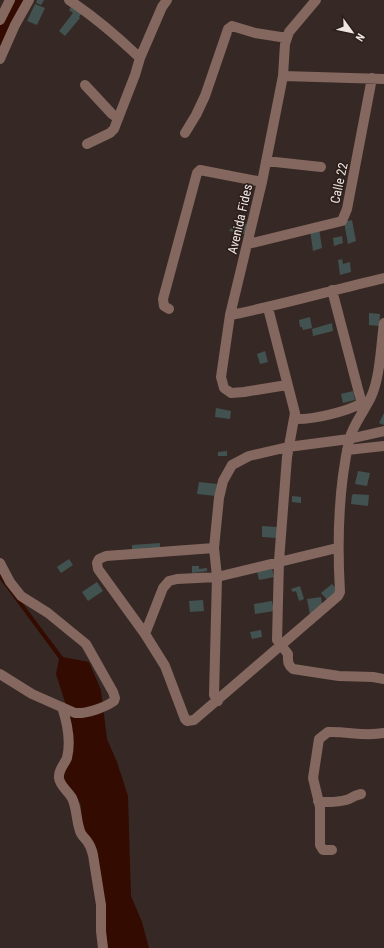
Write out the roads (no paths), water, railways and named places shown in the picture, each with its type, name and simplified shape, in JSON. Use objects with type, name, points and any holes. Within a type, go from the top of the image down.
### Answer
[{"type":"street","points":[[0,20],[10,0]]},
{"type":"street","points":[[0,59],[15,25],[29,0]]},
{"type":"street","points":[[69,0],[121,39],[140,58]]},
{"type":"street","name":"Avenida Fides","points":[[287,385],[231,393],[224,388],[221,377],[230,315],[262,182],[283,76],[285,44],[289,32],[316,0]]},
{"type":"street","points":[[87,144],[110,133],[114,129],[140,58],[163,2]]},
{"type":"street","points":[[185,133],[205,96],[228,29],[232,26],[255,33],[287,38]]},
{"type":"street","points":[[283,76],[384,78]]},
{"type":"street","name":"Calle 22","points":[[248,244],[342,220],[348,209],[372,78]]},
{"type":"street","points":[[85,85],[112,114],[118,118]]},
{"type":"street","points":[[266,161],[321,167]]},
{"type":"street","points":[[169,309],[164,306],[163,299],[197,173],[200,170],[262,182]]},
{"type":"street","points":[[230,315],[268,308],[332,290],[384,278]]},
{"type":"street","points":[[332,290],[364,405]]},
{"type":"street","points":[[268,308],[295,413],[287,457],[279,561],[277,640],[288,654],[287,662],[293,669],[339,676],[373,677],[384,680]]},
{"type":"street","points":[[214,548],[104,556],[99,559],[97,563],[98,569],[165,666],[187,721],[194,720],[218,701],[338,596],[340,592],[337,548],[342,485],[347,450],[349,439],[364,405],[371,397],[384,323]]},
{"type":"street","points":[[294,419],[317,418],[364,405]]},
{"type":"street","points":[[218,701],[214,695],[217,577],[214,548],[219,498],[223,481],[232,465],[249,456],[288,447],[349,439],[384,431]]},
{"type":"street","points":[[347,450],[384,446]]},
{"type":"street","points":[[144,634],[163,588],[170,581],[177,579],[217,577],[337,548]]},
{"type":"street","points":[[0,563],[10,582],[21,596],[48,613],[86,644],[115,698],[110,704],[82,714],[75,713],[27,692],[0,674]]},
{"type":"street","points":[[62,707],[66,719],[68,739],[67,757],[59,772],[59,777],[60,782],[70,794],[75,805],[79,829],[91,848],[93,855],[101,905],[101,932],[103,948]]},
{"type":"street","points":[[332,850],[323,850],[320,845],[320,807],[313,778],[319,739],[328,732],[355,735],[373,735],[384,733]]},
{"type":"street","points":[[318,801],[325,802],[350,798],[353,795],[361,794]]},
{"type":"waterway","points":[[0,39],[19,0]]}]
